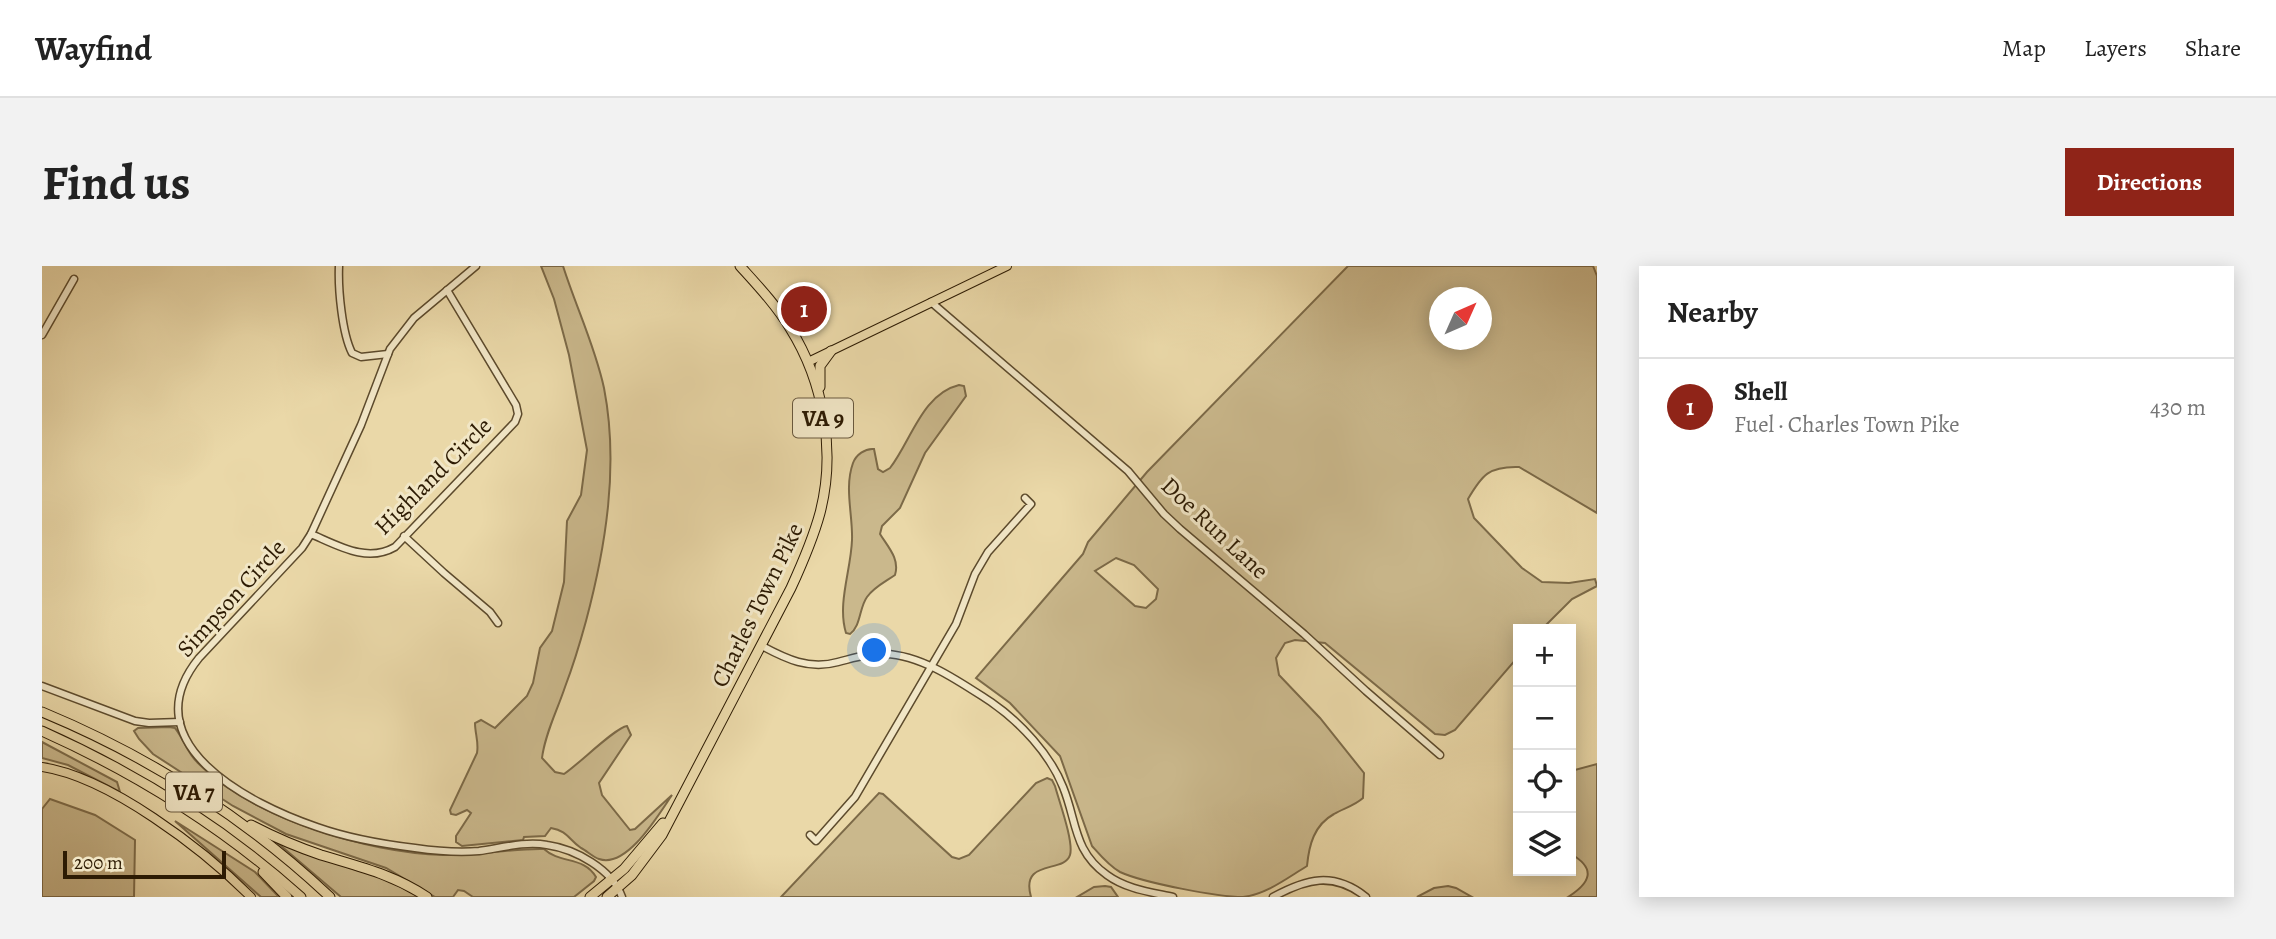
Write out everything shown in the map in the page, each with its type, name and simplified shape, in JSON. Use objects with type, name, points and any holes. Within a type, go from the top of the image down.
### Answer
[{"type":"highway","name":"Charles Town Pike","points":[[607,897],[645,859],[662,835],[791,588],[809,548],[821,511],[827,461],[824,425],[820,400],[808,362],[780,314],[740,266]]},
{"type":"highway","points":[[820,400],[820,366],[831,351]]},
{"type":"highway","name":"VA 7","points":[[42,712],[122,750],[224,811],[279,852],[331,897]]},
{"type":"highway","name":"VA 7","points":[[42,732],[139,780],[241,847],[301,897]]},
{"type":"highway","points":[[224,811],[289,843],[392,877],[427,897]]},
{"type":"highway","points":[[241,847],[287,897]]},
{"type":"highway","name":"Charles Town Pike","points":[[590,897],[617,889]]},
{"type":"main road","points":[[808,362],[1007,266]]},
{"type":"main road","points":[[42,767],[63,771],[93,784],[148,815],[207,857],[251,897]]},
{"type":"street","points":[[339,266],[342,307],[352,354],[361,357],[388,354]]},
{"type":"street","name":"Simpson Circle","points":[[180,722],[179,698],[192,666],[302,548],[311,534],[361,425],[388,354],[408,325],[476,266]]},
{"type":"street","points":[[42,335],[74,279]]},
{"type":"street","name":"Highland Circle","points":[[311,534],[354,552],[373,555],[395,547],[504,433],[518,414],[512,398],[447,290]]},
{"type":"street","name":"Doe Run Lane","points":[[931,302],[1128,471],[1164,514],[1440,755]]},
{"type":"street","points":[[810,835],[816,841],[855,797],[961,615],[975,575],[988,552],[1031,504],[1025,498]]},
{"type":"street","points":[[404,536],[490,612],[498,623]]},
{"type":"street","points":[[761,646],[787,659],[806,664],[824,665],[864,655],[908,657],[931,667],[996,706],[1041,750],[1063,785],[1073,826],[1082,847],[1099,869],[1128,886],[1173,897]]},
{"type":"street","points":[[42,686],[121,718],[149,723],[180,722],[188,744],[214,774],[268,805],[318,828],[373,841],[435,850],[477,851],[520,845],[546,845],[580,856],[604,871],[617,889]]},
{"type":"street","points":[[1273,897],[1303,883],[1322,880],[1341,883],[1366,897]]},
{"type":"shaded area","points":[[541,266],[563,266],[600,372],[610,446],[608,505],[593,593],[568,679],[548,731],[542,758],[555,772],[564,774],[627,726],[631,735],[599,783],[602,795],[630,830],[635,829],[672,795],[641,838],[620,856],[610,860],[595,857],[565,833],[551,828],[545,836],[462,846],[456,842],[456,836],[471,813],[467,810],[456,815],[451,814],[450,810],[477,753],[475,723],[481,720],[495,728],[527,696],[533,683],[540,648],[552,631],[564,582],[567,521],[581,495],[587,450],[569,355],[554,299]]},
{"type":"shaded area","points":[[1348,266],[1593,266],[1597,276],[1597,513],[1519,467],[1493,470],[1482,478],[1468,499],[1474,518],[1522,568],[1542,582],[1569,583],[1595,579],[1597,586],[1572,599],[1547,624],[1513,624],[1513,663],[1455,730],[1445,735],[1435,734],[1325,643],[1295,640],[1285,643],[1276,658],[1279,675],[1320,718],[1364,773],[1363,798],[1322,824],[1311,843],[1307,866],[1276,885],[1243,897],[1217,895],[1146,881],[1112,867],[1092,846],[1060,756],[1010,703],[976,678],[1083,554],[1088,542],[1147,472]],"holes":[[[1116,558],[1134,565],[1158,589],[1156,599],[1146,608],[1135,606],[1095,571]]]},
{"type":"shaded area","points":[[964,386],[966,396],[925,453],[900,508],[882,526],[880,534],[895,558],[895,575],[870,593],[864,601],[854,631],[846,633],[843,610],[852,540],[849,492],[853,463],[861,453],[874,449],[878,469],[883,472],[890,468],[926,408],[946,390]]},
{"type":"shaded area","points":[[138,728],[175,728],[194,759],[221,783],[279,816],[313,829],[347,840],[413,853],[456,855],[544,849],[557,857],[585,866],[596,877],[574,897],[473,897],[458,890],[453,897],[435,897],[386,868],[286,834],[233,806],[153,754],[134,731]]},
{"type":"shaded area","points":[[42,742],[117,782],[120,792],[68,765],[42,758]]},
{"type":"shaded area","points":[[1597,764],[1597,897],[1568,897],[1588,876],[1585,865],[1576,858],[1576,770]]},
{"type":"shaded area","points":[[1047,778],[1052,780],[1055,786],[1071,849],[1066,861],[1044,868],[1032,877],[1029,885],[1031,897],[781,897],[879,793],[952,857],[959,859],[969,855],[1036,783]]},
{"type":"shaded area","points":[[50,799],[95,815],[135,840],[134,897],[42,897],[42,809]]},
{"type":"shaded area","points":[[175,821],[255,872],[279,897],[261,897]]},
{"type":"shaded area","points":[[267,834],[367,870],[421,897],[341,897]]},
{"type":"shaded area","points":[[1448,886],[1472,897],[1417,897],[1434,888]]},
{"type":"shaded area","points":[[1094,887],[1111,887],[1118,897],[1077,897]]},
{"type":"place","name":"Shell","points":[[804,309]]}]
